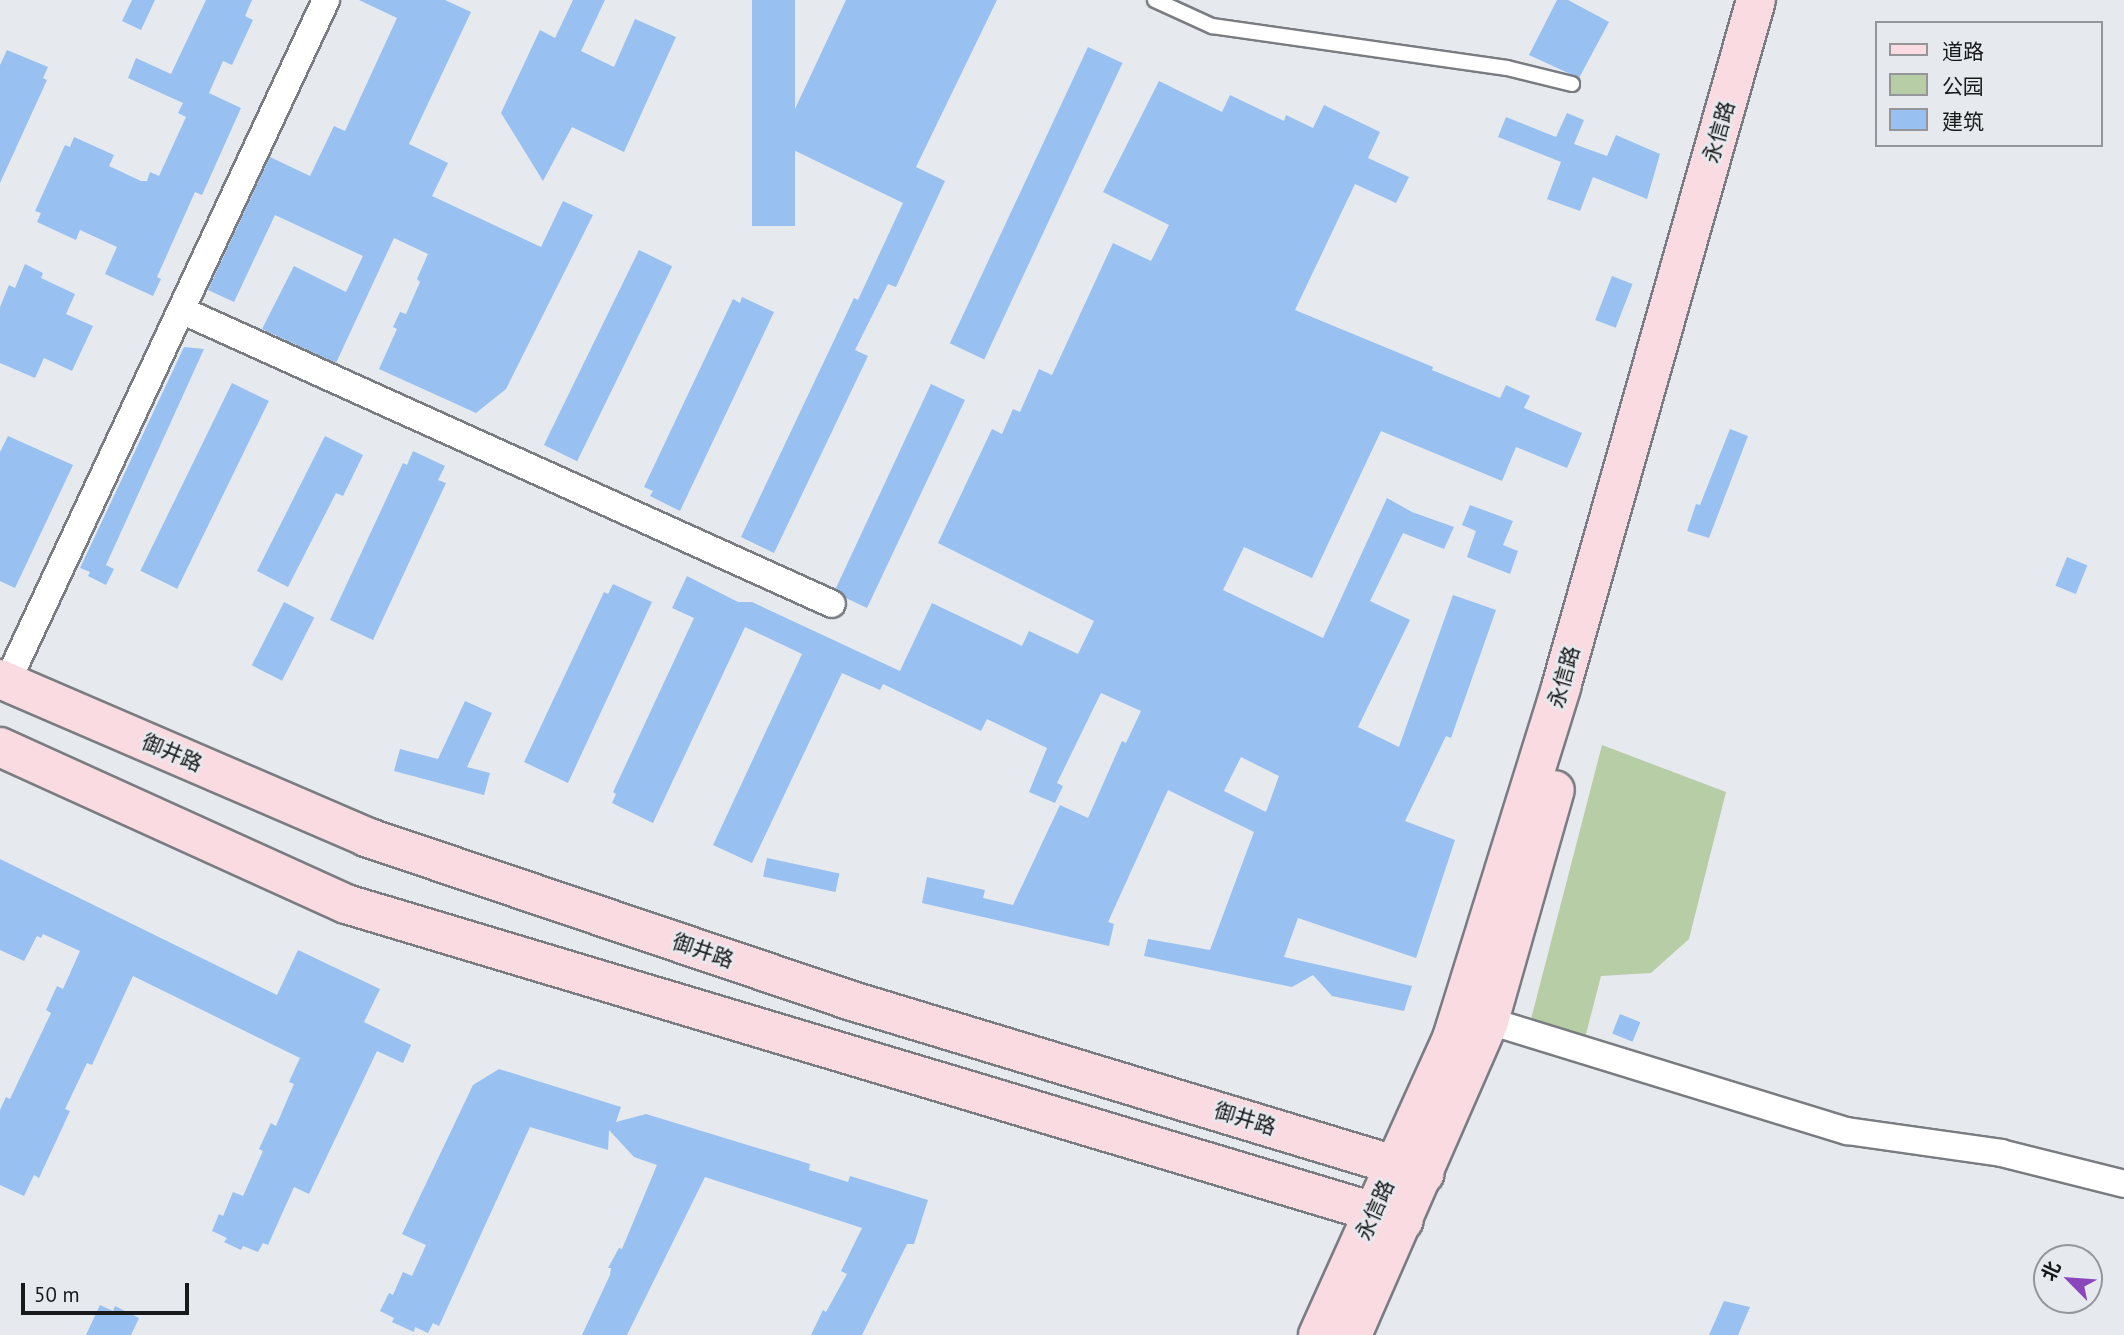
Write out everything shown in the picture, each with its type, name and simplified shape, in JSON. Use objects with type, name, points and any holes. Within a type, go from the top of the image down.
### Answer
[{"type":"street","points":[[3,680],[327,0]]},
{"type":"street","name":"永信路","points":[[1410,1169],[1561,687],[1756,0]]},
{"type":"street","name":"永信路","points":[[1352,1335],[1389,1217],[1410,1169],[1489,1021],[1782,0]]},
{"type":"street","points":[[181,310],[832,604]]},
{"type":"street","name":"御井路","points":[[3,680],[366,837],[852,1001],[1410,1169]]},
{"type":"street","points":[[0,747],[346,904],[1389,1217]]},
{"type":"street","points":[[1489,1021],[1847,1131],[2001,1153],[2124,1184]]},
{"type":"street","name":"永信路","points":[[1318,1335],[1389,1217]]},
{"type":"lane","points":[[1155,0],[1212,26],[1507,68],[1572,84]]},
{"type":"green space","points":[[1602,745],[1726,792],[1689,939],[1651,973],[1601,976],[1585,1038],[1530,1023]]},
{"type":"building","points":[[132,0],[155,0],[141,30],[122,21]]},
{"type":"building","points":[[206,0],[252,0],[245,16],[253,20],[232,65],[223,61],[209,93],[241,108],[202,195],[195,192],[157,277],[161,279],[153,296],[105,274],[117,247],[80,230],[76,240],[37,222],[41,213],[35,211],[65,145],[70,147],[74,137],[114,155],[109,166],[141,181],[147,181],[150,172],[159,176],[186,117],[178,113],[183,103],[128,78],[136,58],[171,74]]},
{"type":"building","points":[[359,0],[445,0],[471,12],[409,144],[448,163],[432,196],[541,247],[563,201],[593,215],[506,389],[476,413],[379,369],[397,329],[393,327],[400,312],[406,314],[420,282],[417,279],[428,254],[394,238],[336,363],[262,329],[294,266],[346,292],[363,256],[275,215],[234,302],[208,290],[270,157],[310,176],[334,126],[345,131],[397,18]]},
{"type":"building","points":[[573,0],[605,0],[581,51],[614,67],[635,19],[676,37],[624,152],[572,127],[543,181],[501,113],[540,30],[555,38]]},
{"type":"building","points":[[752,0],[795,0],[795,226],[752,226]]},
{"type":"building","points":[[846,0],[997,0],[916,167],[945,181],[896,287],[888,284],[855,350],[868,356],[774,553],[741,537],[854,298],[858,300],[903,203],[779,143]]},
{"type":"building","points":[[1557,0],[1568,0],[1609,22],[1579,78],[1529,55]]},
{"type":"building","points":[[1088,47],[1122,63],[984,359],[950,343]]},
{"type":"building","points":[[7,50],[48,67],[43,78],[47,80],[0,183],[0,65]]},
{"type":"building","points":[[1159,81],[1222,112],[1230,95],[1284,121],[1286,115],[1313,128],[1324,105],[1380,132],[1368,158],[1409,177],[1396,203],[1355,184],[1295,310],[1500,398],[1506,385],[1530,396],[1524,408],[1582,433],[1567,468],[1516,447],[1502,481],[1381,431],[1312,578],[1244,547],[1223,590],[1323,638],[1387,498],[1412,512],[1454,527],[1444,549],[1403,533],[1370,601],[1410,620],[1358,727],[1399,747],[1453,595],[1496,610],[1451,738],[1446,736],[1405,821],[1455,840],[1416,958],[1298,918],[1284,957],[1412,986],[1404,1011],[1332,996],[1313,975],[1292,987],[1144,956],[1148,939],[1210,950],[1254,832],[1168,790],[1108,922],[1114,924],[1109,946],[922,903],[927,877],[985,890],[983,898],[1013,905],[1060,805],[1088,818],[1122,741],[1126,743],[1141,711],[1101,693],[1057,783],[1063,786],[1055,803],[1029,792],[1047,748],[987,719],[981,731],[883,684],[880,690],[842,673],[752,863],[713,845],[802,654],[745,627],[653,823],[612,803],[616,794],[613,792],[694,618],[672,608],[687,576],[738,602],[752,602],[900,671],[932,603],[1022,646],[1029,631],[1078,654],[1094,621],[938,543],[992,429],[1002,434],[1013,409],[1020,412],[1039,369],[1052,375],[1113,243],[1151,261],[1169,225],[1103,192]],"holes":[[[1241,757],[1279,776],[1266,812],[1224,791]]]},
{"type":"building","points":[[1567,113],[1584,120],[1574,144],[1607,156],[1616,135],[1660,154],[1647,199],[1593,177],[1580,211],[1547,199],[1561,162],[1498,137],[1506,117],[1556,137]]},
{"type":"building","points":[[639,250],[672,266],[577,461],[544,445]]},
{"type":"building","points":[[25,264],[43,273],[41,278],[75,294],[66,314],[93,326],[72,371],[44,358],[35,378],[0,363],[0,307],[9,285],[15,288]]},
{"type":"building","points":[[1612,276],[1633,284],[1616,328],[1595,320]]},
{"type":"building","points":[[742,297],[774,312],[680,511],[650,496],[653,491],[644,487],[733,299],[740,303]]},
{"type":"building","points":[[184,347],[204,349],[106,565],[114,569],[106,585],[88,576],[90,572],[80,568]]},
{"type":"building","points":[[232,383],[269,401],[177,589],[140,571]]},
{"type":"building","points":[[931,384],[965,400],[867,608],[846,598],[836,588]]},
{"type":"building","points":[[1730,429],[1748,436],[1709,538],[1687,531],[1696,504],[1700,505]]},
{"type":"building","points":[[8,436],[73,465],[15,588],[0,581],[0,452]]},
{"type":"building","points":[[325,436],[363,455],[343,496],[336,493],[288,587],[257,571]]},
{"type":"building","points":[[413,451],[445,466],[438,480],[446,483],[373,640],[330,620],[403,463],[407,465]]},
{"type":"building","points":[[1470,505],[1513,521],[1503,545],[1518,551],[1510,574],[1467,557],[1476,531],[1462,525]]},
{"type":"building","points":[[2067,557],[2087,565],[2076,594],[2055,586]]},
{"type":"building","points":[[613,584],[652,602],[568,783],[524,762],[604,592],[608,594]]},
{"type":"building","points":[[284,602],[314,617],[282,681],[252,665]]},
{"type":"building","points":[[465,701],[492,713],[467,767],[490,773],[484,795],[394,771],[400,749],[438,759]]},
{"type":"building","points":[[767,858],[839,873],[835,892],[763,877]]},
{"type":"building","points":[[0,859],[277,995],[298,950],[380,989],[364,1022],[411,1045],[403,1063],[377,1051],[309,1194],[294,1187],[268,1245],[263,1243],[258,1252],[243,1246],[241,1250],[224,1242],[227,1238],[212,1231],[219,1214],[223,1216],[233,1192],[243,1196],[263,1151],[259,1149],[271,1123],[276,1126],[294,1084],[289,1082],[300,1058],[133,976],[92,1065],[87,1063],[65,1109],[70,1111],[39,1178],[34,1175],[24,1196],[0,1185],[0,1110],[6,1097],[10,1099],[51,1013],[46,1010],[57,986],[63,989],[80,951],[43,934],[41,938],[37,936],[24,961],[0,950]]},
{"type":"building","points":[[1620,1014],[1640,1022],[1633,1042],[1612,1033]]},
{"type":"building","points":[[499,1069],[621,1107],[616,1122],[646,1114],[810,1164],[809,1170],[848,1182],[850,1176],[928,1200],[914,1244],[907,1244],[862,1335],[811,1335],[823,1310],[826,1312],[847,1274],[841,1271],[862,1228],[705,1177],[627,1335],[582,1335],[610,1275],[611,1268],[608,1268],[619,1248],[622,1249],[657,1165],[634,1157],[609,1130],[608,1150],[530,1127],[439,1326],[433,1323],[428,1333],[415,1327],[414,1332],[392,1322],[394,1318],[380,1311],[389,1293],[393,1295],[403,1272],[412,1276],[426,1245],[402,1234],[473,1085]]},
{"type":"building","points":[[1724,1301],[1750,1307],[1738,1335],[1709,1335]]},
{"type":"building","points":[[100,1305],[113,1311],[115,1306],[139,1318],[131,1335],[86,1335]]}]
